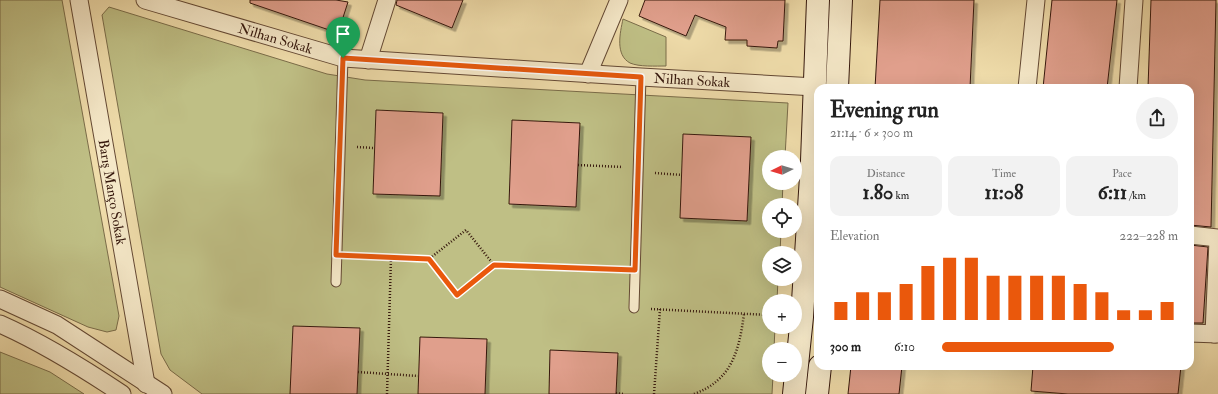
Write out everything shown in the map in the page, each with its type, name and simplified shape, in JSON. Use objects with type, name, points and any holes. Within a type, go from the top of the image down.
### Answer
[{"type":"main road","points":[[815,84],[818,0]]},
{"type":"main road","points":[[837,84],[841,0]]},
{"type":"main road","points":[[794,394],[802,317],[814,112]]},
{"type":"main road","points":[[817,394],[820,370]]},
{"type":"street","name":"Barış Manço Sokak","points":[[79,0],[146,384]]},
{"type":"street","name":"Nilhan Sokak","points":[[145,0],[343,58],[814,87]]},
{"type":"street","points":[[368,60],[387,0]]},
{"type":"street","points":[[588,74],[619,0]]},
{"type":"street","points":[[1027,84],[1036,0]]},
{"type":"street","points":[[1128,84],[1134,0]]},
{"type":"street","points":[[1194,236],[1218,239],[1216,334],[1194,332]]},
{"type":"street","points":[[0,299],[57,325],[163,394]]},
{"type":"street","points":[[0,324],[28,336],[62,355],[122,394]]},
{"type":"lane","points":[[336,282],[343,58]]},
{"type":"lane","points":[[634,308],[641,77]]},
{"type":"path","points":[[578,165],[682,175]]},
{"type":"path","points":[[336,255],[429,259],[466,230],[494,265]]},
{"type":"path","points":[[387,394],[391,258]]},
{"type":"path","points":[[429,259],[457,295],[494,265],[635,270]]},
{"type":"path","points":[[634,308],[762,315]]},
{"type":"path","points":[[654,394],[660,309]]},
{"type":"path","points":[[694,394],[717,382],[729,368],[736,355],[744,314]]},
{"type":"path","points":[[358,372],[418,376]]},
{"type":"path","points":[[616,393],[624,394]]},
{"type":"green space","points":[[0,0],[62,0],[119,316],[116,330],[107,332],[88,327],[0,287]]},
{"type":"green space","points":[[109,7],[327,74],[365,80],[788,103],[785,150],[762,150],[762,190],[783,190],[782,198],[762,198],[762,238],[781,238],[780,246],[762,246],[762,286],[778,286],[777,294],[762,294],[762,334],[775,334],[774,342],[762,342],[762,382],[773,382],[772,394],[202,394],[170,370],[161,354],[102,15]]},
{"type":"green space","points":[[623,19],[666,37],[666,66],[638,65],[630,63],[625,59],[620,49]]},
{"type":"green space","points":[[0,352],[50,372],[84,394],[0,394]]},
{"type":"building","points":[[250,0],[336,0],[348,2],[338,33],[250,3]]},
{"type":"building","points":[[397,0],[463,0],[452,28],[396,5]]},
{"type":"building","points":[[645,0],[785,0],[783,41],[778,41],[777,48],[747,46],[747,40],[725,40],[726,27],[695,15],[686,36],[639,16]]},
{"type":"building","points":[[880,0],[974,0],[970,84],[875,84]]},
{"type":"building","points":[[1052,0],[1117,0],[1107,84],[1043,84]]},
{"type":"building","points":[[1151,0],[1216,0],[1211,227],[1194,225],[1194,84],[1148,84]]},
{"type":"building","points":[[376,110],[443,113],[440,196],[373,194]]},
{"type":"building","points":[[512,120],[580,123],[576,207],[509,204]]},
{"type":"building","points":[[683,134],[751,137],[747,221],[680,218]]},
{"type":"building","points":[[1194,245],[1208,247],[1203,323],[1194,323]]},
{"type":"building","points":[[293,326],[360,328],[357,394],[290,394]]},
{"type":"building","points":[[420,337],[487,339],[485,394],[418,394]]},
{"type":"building","points":[[550,350],[618,353],[616,394],[549,394]]},
{"type":"building","points":[[851,370],[902,370],[899,394],[848,394]]},
{"type":"building","points":[[1033,370],[1181,370],[1178,394],[1068,394],[1031,391]]},
{"type":"route","points":[[343,58],[641,77],[635,270],[494,265],[457,295],[429,259],[336,255],[343,58]]}]
